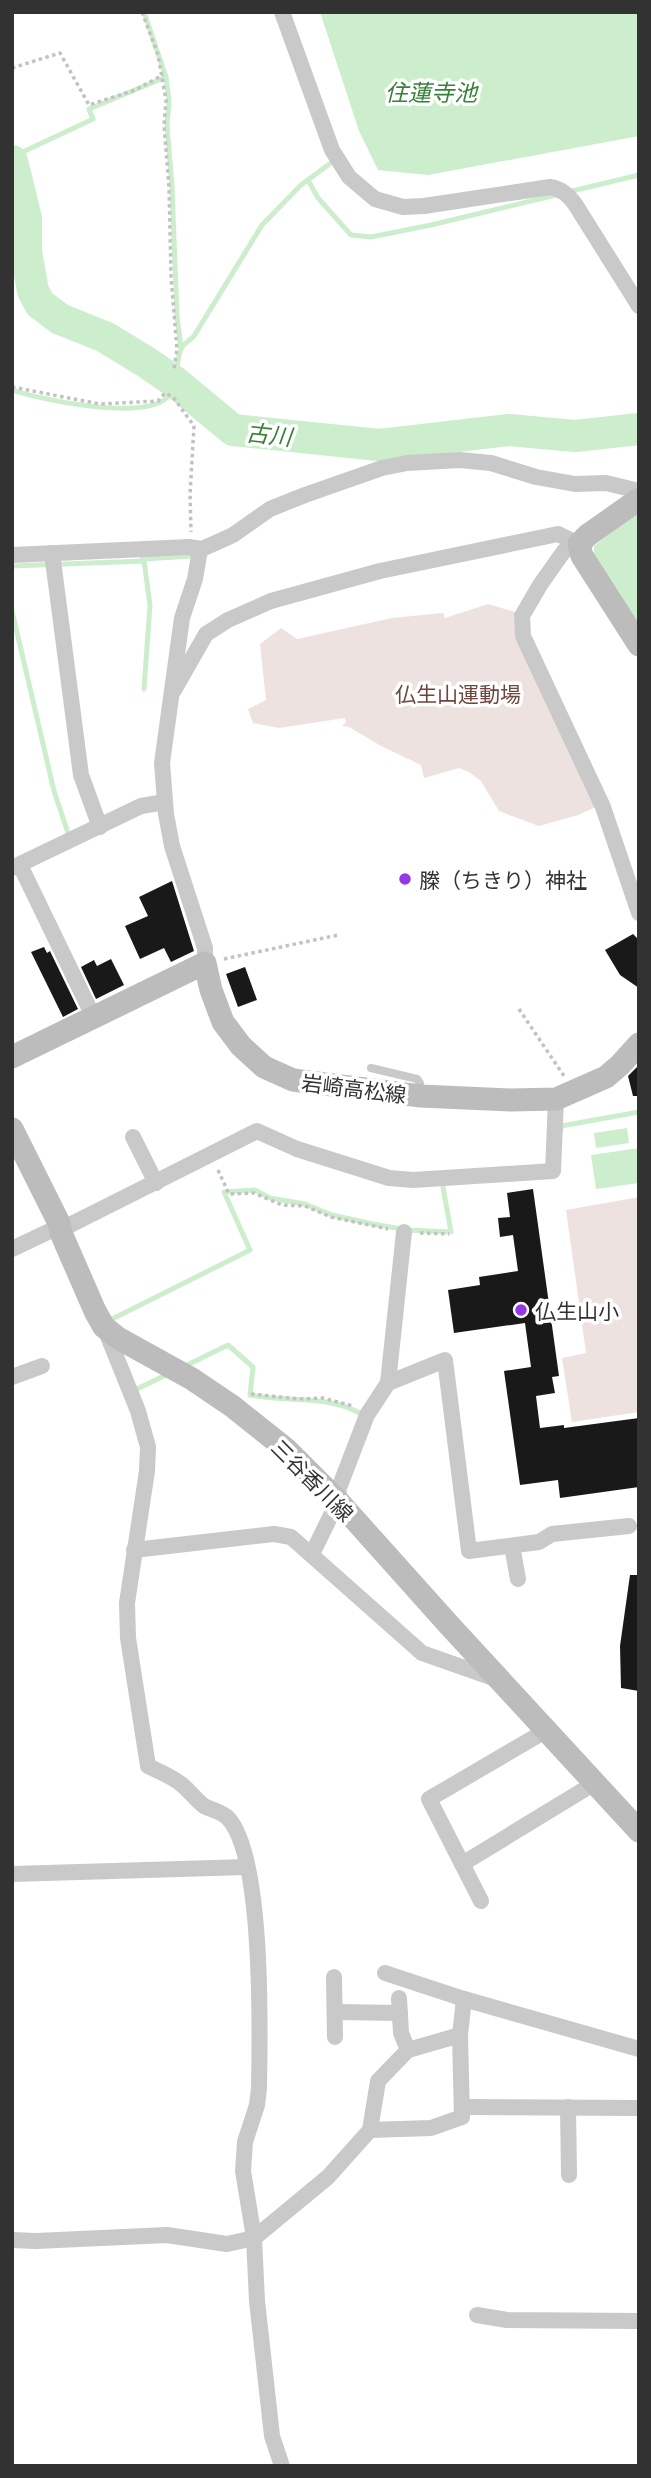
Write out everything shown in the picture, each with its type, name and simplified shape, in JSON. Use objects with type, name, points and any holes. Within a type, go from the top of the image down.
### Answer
[{"type":"main road","points":[[639,499],[588,534],[579,544],[582,556],[639,645]]},
{"type":"main road","points":[[12,1057],[205,963]]},
{"type":"main road","name":"岩崎高松線","points":[[205,963],[211,990],[223,1022],[241,1046],[264,1067],[293,1080],[421,1096],[511,1100],[565,1096],[606,1077],[621,1065],[639,1044]]},
{"type":"main road","name":"三谷香川線","points":[[12,1129],[104,1327],[232,1406],[286,1449],[338,1501],[639,1831]]},
{"type":"street","points":[[282,12],[332,150],[349,177],[359,187],[375,199],[403,207],[557,188],[567,194],[575,204],[639,306]]},
{"type":"street","points":[[12,555],[189,547],[202,549],[233,535],[270,509],[382,468],[407,463],[460,460],[491,463],[536,477],[575,484],[606,483],[639,491]]},
{"type":"street","points":[[174,690],[206,634],[228,620],[271,601],[380,571],[558,534],[579,544]]},
{"type":"street","points":[[579,544],[564,551],[540,585],[522,616],[523,636],[603,807],[639,913]]},
{"type":"street","points":[[197,549],[199,556],[183,618],[174,690],[163,746],[165,802],[172,846],[205,948],[205,963]]},
{"type":"street","points":[[52,553],[81,775],[100,827]]},
{"type":"street","points":[[93,1016],[16,867],[141,806],[165,802]]},
{"type":"street","points":[[12,1249],[54,1229],[64,1228],[257,1131],[297,1149],[389,1178],[413,1180],[553,1171],[565,1096]]},
{"type":"street","points":[[133,1137],[156,1183]]},
{"type":"street","points":[[312,1554],[338,1501],[339,1488],[367,1415],[388,1383],[404,1231]]},
{"type":"street","points":[[104,1327],[138,1411],[148,1447],[147,1471],[127,1603],[128,1638],[148,1766],[179,1782],[204,1805],[226,1816],[243,1846],[247,1867],[258,1956],[259,2088],[257,2105],[242,2157],[254,2238],[257,2301],[272,2436],[282,2466]]},
{"type":"street","points":[[388,1383],[445,1360],[469,1551],[539,1542],[552,1534],[629,1526]]},
{"type":"street","points":[[12,1377],[42,1366]]},
{"type":"street","points":[[134,1550],[274,1534],[291,1537],[422,1653],[501,1681]]},
{"type":"street","points":[[512,1546],[518,1579]]},
{"type":"street","points":[[481,1901],[429,1799],[547,1730]]},
{"type":"street","points":[[462,1864],[595,1783]]},
{"type":"street","points":[[12,1874],[247,1867]]},
{"type":"street","points":[[385,1973],[464,1999],[639,2049]]},
{"type":"street","points":[[334,1977],[335,2037]]},
{"type":"street","points":[[370,2130],[431,2128],[462,2118],[460,2035],[464,1999]]},
{"type":"street","points":[[335,2012],[399,2006],[401,2033],[408,2050]]},
{"type":"street","points":[[12,2240],[167,2235],[227,2244],[254,2238],[328,2177],[370,2130],[378,2081],[408,2050],[460,2035]]},
{"type":"street","points":[[463,2107],[639,2108]]},
{"type":"street","points":[[568,2107],[569,2175]]},
{"type":"street","points":[[477,2315],[507,2320],[639,2321]]},
{"type":"lane","points":[[371,1068],[417,1079],[421,1096]]},
{"type":"path","points":[[142,12],[163,75],[166,100],[163,125],[169,187],[170,265],[177,349],[174,369]]},
{"type":"path","points":[[12,68],[60,53],[89,105],[135,90],[163,75]]},
{"type":"path","points":[[12,387],[100,404],[158,401],[165,393],[173,397],[194,426],[190,524],[192,541],[197,549]]},
{"type":"path","points":[[205,963],[338,935]]},
{"type":"path","points":[[519,1010],[565,1096]]},
{"type":"path","points":[[211,1155],[229,1194],[248,1191],[282,1205],[305,1206],[331,1217],[404,1231],[449,1234]]},
{"type":"path","points":[[232,1406],[251,1394],[299,1399],[322,1398],[353,1406],[367,1415]]},
{"type":"green space","name":"仏生山運動場","points":[[488,604],[519,613],[519,645],[596,807],[539,826],[499,811],[481,781],[469,772],[459,768],[424,778],[421,765],[349,727],[342,726],[346,722],[345,718],[279,728],[253,723],[248,709],[266,700],[260,644],[281,628],[297,639],[392,618],[443,613],[445,618]]},
{"type":"green space","points":[[639,1197],[639,1412],[572,1422],[562,1358],[586,1353],[566,1210]]},
{"type":"water","name":"住蓮寺池","points":[[320,12],[639,12],[639,136],[428,175],[378,170],[359,131]]},
{"type":"water","points":[[639,511],[639,626],[593,561],[594,546]]},
{"type":"water","points":[[627,1128],[629,1143],[596,1148],[594,1133]]},
{"type":"water","points":[[639,1148],[639,1183],[596,1189],[591,1155]]},
{"type":"building","points":[[172,881],[194,951],[171,962],[164,948],[140,959],[125,926],[148,916],[139,897]]},
{"type":"building","points":[[633,934],[639,940],[639,988],[620,975],[605,950]]},
{"type":"building","points":[[44,947],[47,953],[50,951],[78,1009],[63,1017],[31,952]]},
{"type":"building","points":[[111,959],[124,985],[96,999],[81,967],[94,960],[97,966]]},
{"type":"building","points":[[245,967],[257,1000],[238,1007],[226,974]]},
{"type":"building","points":[[639,1065],[639,1096],[633,1096],[628,1076]]},
{"type":"building","points":[[533,1189],[559,1376],[552,1377],[555,1393],[536,1396],[540,1428],[564,1425],[564,1428],[639,1418],[639,1487],[560,1498],[558,1480],[520,1485],[504,1371],[531,1367],[525,1323],[454,1333],[448,1290],[480,1285],[479,1277],[518,1271],[513,1235],[500,1237],[498,1218],[510,1217],[507,1193]]},
{"type":"building","points":[[630,1575],[639,1575],[639,1691],[621,1688],[620,1646]]},
{"type":"waterway","points":[[144,12],[166,77],[169,102],[167,125],[181,348]]},
{"type":"waterway","points":[[12,157],[93,119],[89,109],[166,77]]},
{"type":"waterway","points":[[12,390],[95,407],[142,407],[159,403],[173,388],[182,347],[194,336],[262,225],[301,185],[336,159]]},
{"type":"waterway","name":"古川","points":[[12,161],[26,218],[26,252],[33,291],[40,304],[60,319],[105,337],[146,362],[175,382],[233,430],[379,445],[509,430],[575,436],[639,429]]},
{"type":"waterway","points":[[572,191],[639,175]]},
{"type":"waterway","points":[[308,180],[318,198],[351,235],[371,237],[556,195]]},
{"type":"waterway","points":[[142,559],[193,556]]},
{"type":"waterway","points":[[12,566],[144,561],[150,605],[144,689]]},
{"type":"waterway","points":[[12,611],[54,791],[69,836]]},
{"type":"waterway","points":[[561,1130],[561,1126],[639,1112]]},
{"type":"waterway","points":[[108,1321],[250,1250],[224,1192],[255,1190],[270,1198],[305,1204],[332,1215],[373,1224],[407,1230],[451,1232],[442,1182]]},
{"type":"waterway","points":[[185,1366],[228,1345],[253,1367],[250,1395],[321,1401],[361,1414]]},
{"type":"waterway","points":[[133,1385],[135,1390],[170,1373]]},
{"type":"place","name":"榺（ちきり）神社","points":[[405,879]]},
{"type":"place","name":"仏生山小","points":[[521,1310]]}]
